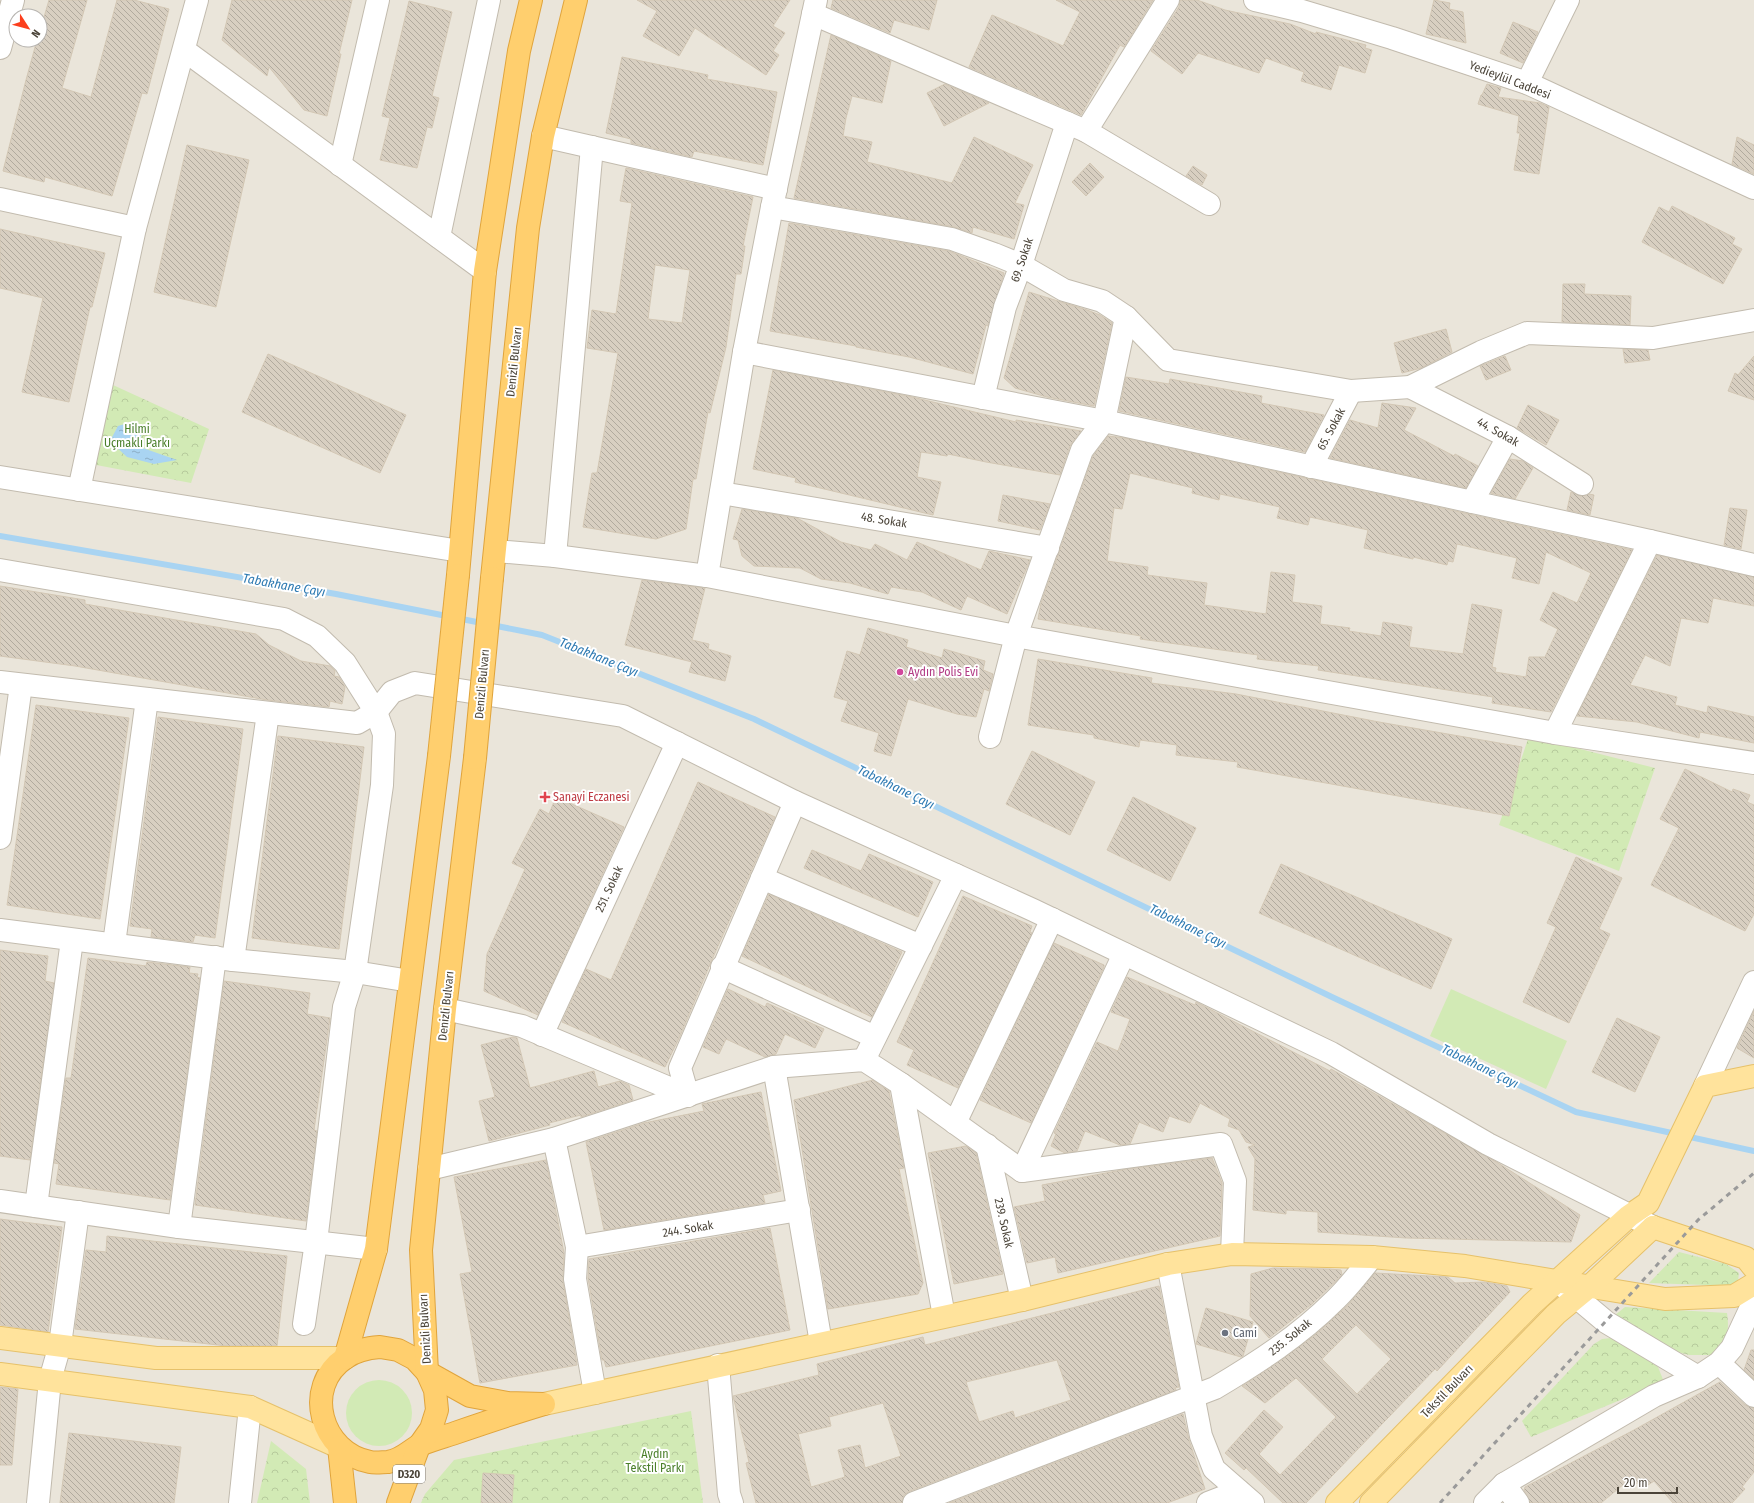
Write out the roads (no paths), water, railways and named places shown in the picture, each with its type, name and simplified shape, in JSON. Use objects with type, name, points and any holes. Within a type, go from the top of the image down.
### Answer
[{"type":"highway","points":[[345,1358],[376,1249],[439,756],[460,551],[465,516],[485,271],[520,51],[531,0]]},
{"type":"highway","name":"Denizli Bulvarı","points":[[427,1372],[421,1250],[445,1010],[475,758],[528,228],[543,136],[576,0]]},
{"type":"highway","points":[[380,1346],[398,1350],[415,1359],[427,1372],[470,1396],[508,1403],[544,1404],[504,1416],[420,1446],[405,1456],[389,1462],[371,1462],[354,1457],[340,1447],[329,1434],[322,1418],[321,1401],[325,1385],[333,1370],[345,1358],[361,1349],[380,1346]]},
{"type":"highway","points":[[420,1446],[431,1430],[437,1410],[435,1390],[427,1372]]},
{"type":"highway","name":"D320","points":[[398,1503],[420,1446]]},
{"type":"highway","points":[[340,1447],[345,1503]]},
{"type":"main road","points":[[1754,1076],[1705,1086],[1651,1199],[1653,1226],[1746,1258],[1754,1268]]},
{"type":"main road","name":"Tekstil Bulvarı","points":[[1337,1503],[1532,1304],[1629,1216],[1651,1199]]},
{"type":"main road","name":"Tekstil Bulvarı","points":[[1370,1503],[1556,1314],[1583,1292],[1653,1226]]},
{"type":"main road","points":[[544,1404],[1022,1300],[1168,1264],[1232,1254],[1372,1257],[1465,1266],[1558,1281]]},
{"type":"main road","points":[[1583,1292],[1665,1299],[1734,1296],[1754,1284]]},
{"type":"main road","points":[[0,1338],[156,1358],[345,1358]]},
{"type":"main road","points":[[0,1374],[250,1407],[340,1447]]},
{"type":"street","points":[[0,48],[4,20],[13,0]]},
{"type":"street","points":[[79,490],[136,228],[197,0]]},
{"type":"street","points":[[340,164],[378,0]]},
{"type":"street","points":[[439,238],[489,0]]},
{"type":"street","name":"69. Sokak","points":[[983,398],[1005,307],[1077,127],[1168,0]]},
{"type":"street","name":"Yedieylül Caddesi","points":[[1255,0],[1302,11],[1392,38],[1527,83],[1754,188]]},
{"type":"street","points":[[1527,83],[1568,0]]},
{"type":"street","points":[[707,576],[744,352],[774,198],[815,7],[1077,127],[1209,204]]},
{"type":"street","points":[[184,50],[485,271]]},
{"type":"street","points":[[543,136],[592,147],[774,198],[952,239],[1021,265],[1064,290],[1102,302],[1126,317],[1168,360],[1351,391],[1410,387],[1482,352],[1527,333],[1653,338],[1754,320]]},
{"type":"street","points":[[555,556],[592,147]]},
{"type":"street","points":[[0,199],[136,228]]},
{"type":"street","points":[[990,736],[1016,636],[1082,450],[1104,421],[1126,317]]},
{"type":"street","points":[[744,352],[1104,421],[1754,565]]},
{"type":"street","name":"44. Sokak","points":[[1410,387],[1508,437],[1582,484]]},
{"type":"street","name":"65. Sokak","points":[[1310,467],[1351,391]]},
{"type":"street","points":[[1472,502],[1508,437]]},
{"type":"street","points":[[0,477],[460,551]]},
{"type":"street","name":"48. Sokak","points":[[721,493],[1048,548]]},
{"type":"street","points":[[1554,733],[1650,541]]},
{"type":"street","points":[[496,551],[555,556],[707,576],[1016,636],[1554,733],[1754,763]]},
{"type":"street","points":[[0,570],[284,619],[317,636],[345,663],[376,712],[384,734],[382,785],[355,972],[344,1007],[316,1242],[304,1324]]},
{"type":"street","points":[[0,682],[357,723],[376,712],[392,692],[415,683],[623,716],[795,802],[1052,919],[1331,1052],[1488,1144],[1629,1216],[1653,1226]]},
{"type":"street","points":[[0,838],[3,792],[21,685]]},
{"type":"street","points":[[114,944],[147,699]]},
{"type":"street","points":[[179,1226],[224,959],[268,713]]},
{"type":"street","name":"251. Sokak","points":[[542,1035],[676,743]]},
{"type":"street","points":[[688,1096],[680,1068],[722,967],[795,802]]},
{"type":"street","points":[[864,1060],[956,875]]},
{"type":"street","points":[[762,878],[921,946]]},
{"type":"street","points":[[955,1123],[1052,919]]},
{"type":"street","points":[[0,930],[224,959],[355,972],[410,981]]},
{"type":"street","points":[[36,1206],[72,940]]},
{"type":"street","points":[[1022,1171],[1124,954]]},
{"type":"street","points":[[722,967],[875,1037]]},
{"type":"street","points":[[1705,1086],[1754,982]]},
{"type":"street","points":[[445,1010],[522,1026],[688,1096]]},
{"type":"street","points":[[429,1169],[554,1139],[774,1067],[864,1060],[901,1084],[1022,1171],[1222,1144],[1235,1181],[1232,1254]]},
{"type":"street","points":[[774,1067],[821,1343]]},
{"type":"street","points":[[901,1084],[944,1316]]},
{"type":"street","points":[[554,1139],[577,1248],[575,1279],[595,1393]]},
{"type":"street","name":"239. Sokak","points":[[987,1145],[1022,1300]]},
{"type":"street","points":[[0,1201],[179,1226],[376,1249]]},
{"type":"street","name":"244. Sokak","points":[[577,1248],[799,1210]]},
{"type":"street","points":[[38,1503],[50,1380],[60,1345],[78,1212]]},
{"type":"street","name":"235. Sokak","points":[[914,1503],[1215,1388],[1266,1357],[1334,1301],[1372,1257]]},
{"type":"street","points":[[1168,1264],[1200,1436],[1214,1469],[1246,1497]]},
{"type":"street","points":[[1558,1281],[1583,1292],[1606,1322],[1698,1377]]},
{"type":"street","points":[[1485,1503],[1504,1484],[1654,1396],[1698,1377],[1719,1363],[1732,1348],[1754,1301]]},
{"type":"street","points":[[1719,1363],[1754,1396]]},
{"type":"street","points":[[718,1366],[729,1494],[732,1503]]},
{"type":"street","points":[[240,1503],[250,1407]]},
{"type":"street","points":[[1504,1484],[1518,1503]]},
{"type":"street","points":[[1208,1503],[1246,1497]]},
{"type":"water","points":[[131,422],[142,428],[140,447],[177,460],[154,464],[127,457],[110,441],[118,426]]},
{"type":"waterway","name":"Tabakhane Çayı","points":[[0,536],[336,594],[542,635],[754,719],[1334,998],[1576,1112],[1754,1151]]},
{"type":"railway","points":[[1440,1503],[1698,1220],[1754,1173]]},
{"type":"place","name":"Aydın Polis Evi","points":[[900,672]]},
{"type":"place","name":"Sanayi Eczanesi","points":[[545,797]]},
{"type":"place","name":"Cami","points":[[1225,1333]]},
{"type":"park label","name":"Hilmi Uçmaklı Parkı","points":[[137,436]]},
{"type":"park label","name":"Aydın Tekstil Parkı","points":[[655,1461]]}]
